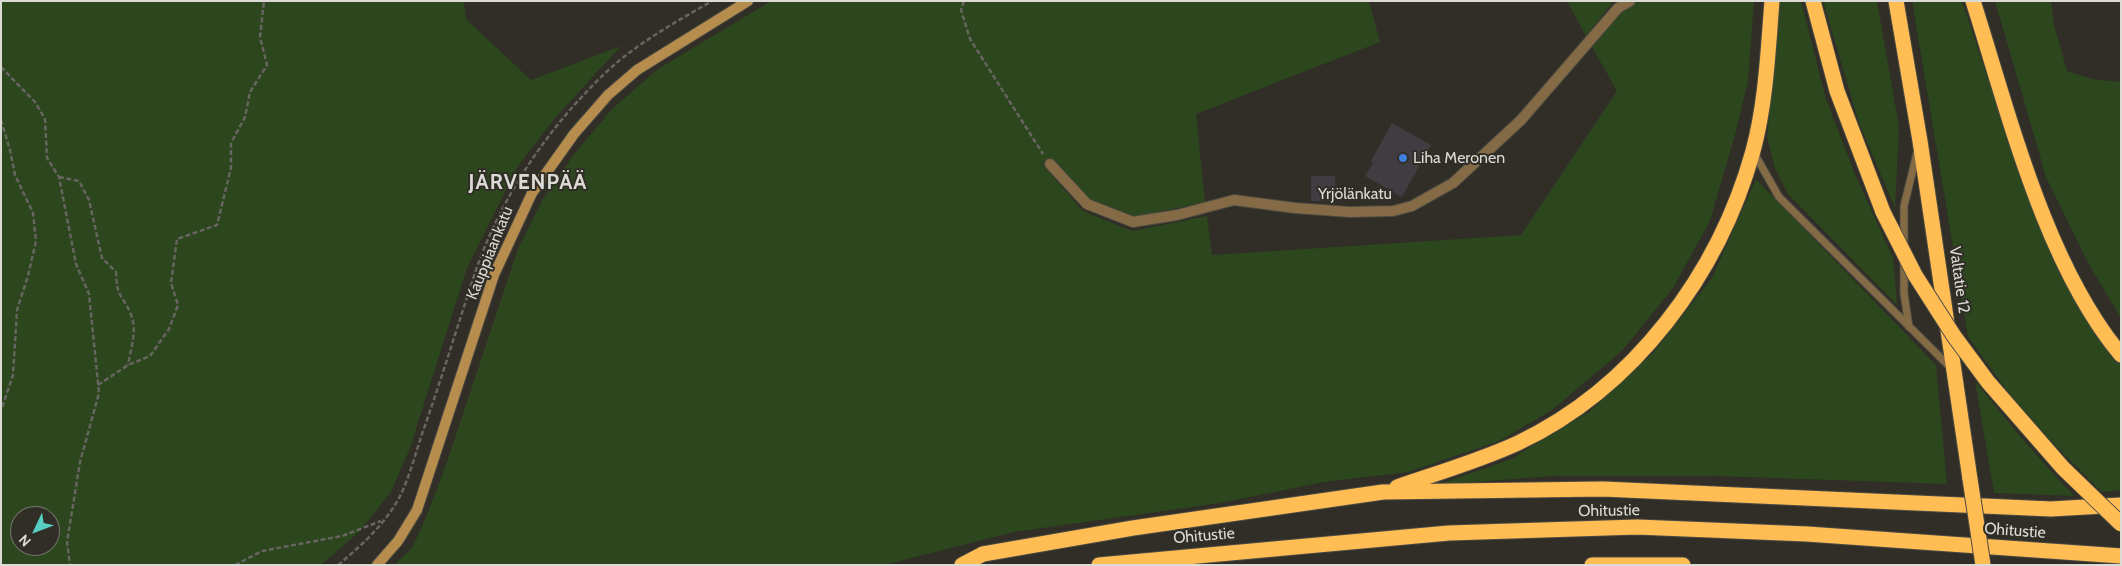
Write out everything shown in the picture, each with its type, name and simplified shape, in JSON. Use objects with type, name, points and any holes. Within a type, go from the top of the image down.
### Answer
[{"type":"highway","points":[[1383,492],[1518,443],[1563,417],[1608,384],[1647,347],[1681,304],[1734,209],[1753,150],[1766,68],[1772,1]]},
{"type":"highway","points":[[1813,1],[1837,91],[1883,212],[1915,275],[1954,336],[1988,382],[2063,468],[2121,524]]},
{"type":"highway","name":"Valtatie 12","points":[[1896,1],[1920,141],[1983,565]]},
{"type":"highway","points":[[1973,1],[2033,186],[2052,235],[2091,315],[2121,355]]},
{"type":"highway","points":[[962,565],[983,554],[1039,544],[1383,492],[1603,489],[2051,509],[2121,505]]},
{"type":"highway","name":"Ohitustie","points":[[1100,565],[1450,533],[1637,527],[1807,534],[2121,556]]},
{"type":"highway","points":[[1592,565],[1683,565]]},
{"type":"street","name":"Kauppiaankatu","points":[[377,565],[398,541],[417,510],[494,275],[532,193],[574,134],[608,95],[637,70],[687,36],[748,1]]},
{"type":"street","name":"Yrjölänkatu","points":[[1050,164],[1087,204],[1133,222],[1177,215],[1234,200],[1294,208],[1350,212],[1393,211],[1412,206],[1453,183],[1473,166],[1521,120],[1618,8],[1630,1]]},
{"type":"lane","points":[[1909,327],[1904,293],[1904,206],[1920,141]]},
{"type":"lane","points":[[1753,150],[1779,197],[1955,371]]},
{"type":"path","points":[[98,385],[128,366],[150,356],[169,329],[178,305],[171,283],[177,240],[217,225],[231,168],[232,143],[245,117],[250,92],[267,65],[260,37],[264,1]]},
{"type":"path","points":[[964,1],[961,10],[970,39],[1050,164]]},
{"type":"path","points":[[1,67],[35,102],[45,119],[47,158],[59,177],[76,264],[89,294],[99,392],[80,462],[67,542],[70,565]]},
{"type":"path","points":[[1,120],[15,175],[33,213],[36,241],[28,276],[17,310],[13,375],[1,411]]},
{"type":"path","points":[[59,177],[79,181],[89,200],[102,258],[116,272],[116,291],[130,312],[134,335],[128,366]]},
{"type":"path","points":[[235,565],[262,551],[342,536],[382,521]]},
{"type":"green space","points":[[1,1],[464,1],[466,19],[531,80],[621,46],[555,118],[518,166],[467,268],[410,448],[391,492],[359,532],[321,565],[1,565]]},
{"type":"green space","points":[[771,1],[1369,1],[1380,42],[1196,114],[1205,202],[1135,217],[1090,199],[1054,160],[1042,164],[1083,211],[1132,231],[1207,216],[1212,255],[1521,235],[1617,91],[1592,47],[1623,11],[1640,1],[1754,1],[1748,81],[1736,131],[1710,221],[1673,288],[1623,350],[1552,410],[1499,441],[1408,472],[1324,482],[1220,503],[1014,532],[884,565],[394,565],[412,548],[425,520],[448,459],[518,249],[543,199],[575,153],[612,109],[658,69]]},
{"type":"green space","points":[[1567,1],[1614,1],[1586,36]]},
{"type":"green space","points":[[1780,1],[1801,1],[1826,99],[1855,174],[1893,258],[1897,305],[1788,194],[1775,168],[1767,138]]},
{"type":"green space","points":[[1823,1],[1877,1],[1899,127],[1895,208],[1859,123]]},
{"type":"green space","points":[[1912,1],[1962,1],[2023,185],[2055,265],[2094,333],[2121,365],[2121,490],[2102,492],[2053,443],[2011,396],[1968,337]]},
{"type":"green space","points":[[1995,1],[2051,1],[2054,25],[2067,71],[2092,79],[2121,82],[2121,318],[2087,261],[2046,177]]},
{"type":"green space","points":[[1756,179],[1936,365],[1947,484],[1716,476],[1553,476],[1437,485],[1511,459],[1590,411],[1653,353],[1712,278]]},
{"type":"green space","points":[[1975,381],[2023,440],[2074,496],[1994,493]]},
{"type":"building","points":[[1392,123],[1431,145],[1402,197],[1365,176]]},
{"type":"building","points":[[1311,176],[1335,176],[1335,201],[1311,201]]},
{"type":"place","name":"Liha Meronen","points":[[1403,158]]},
{"type":"district","name":"JÄRVENPÄÄ","points":[[528,183]]}]
